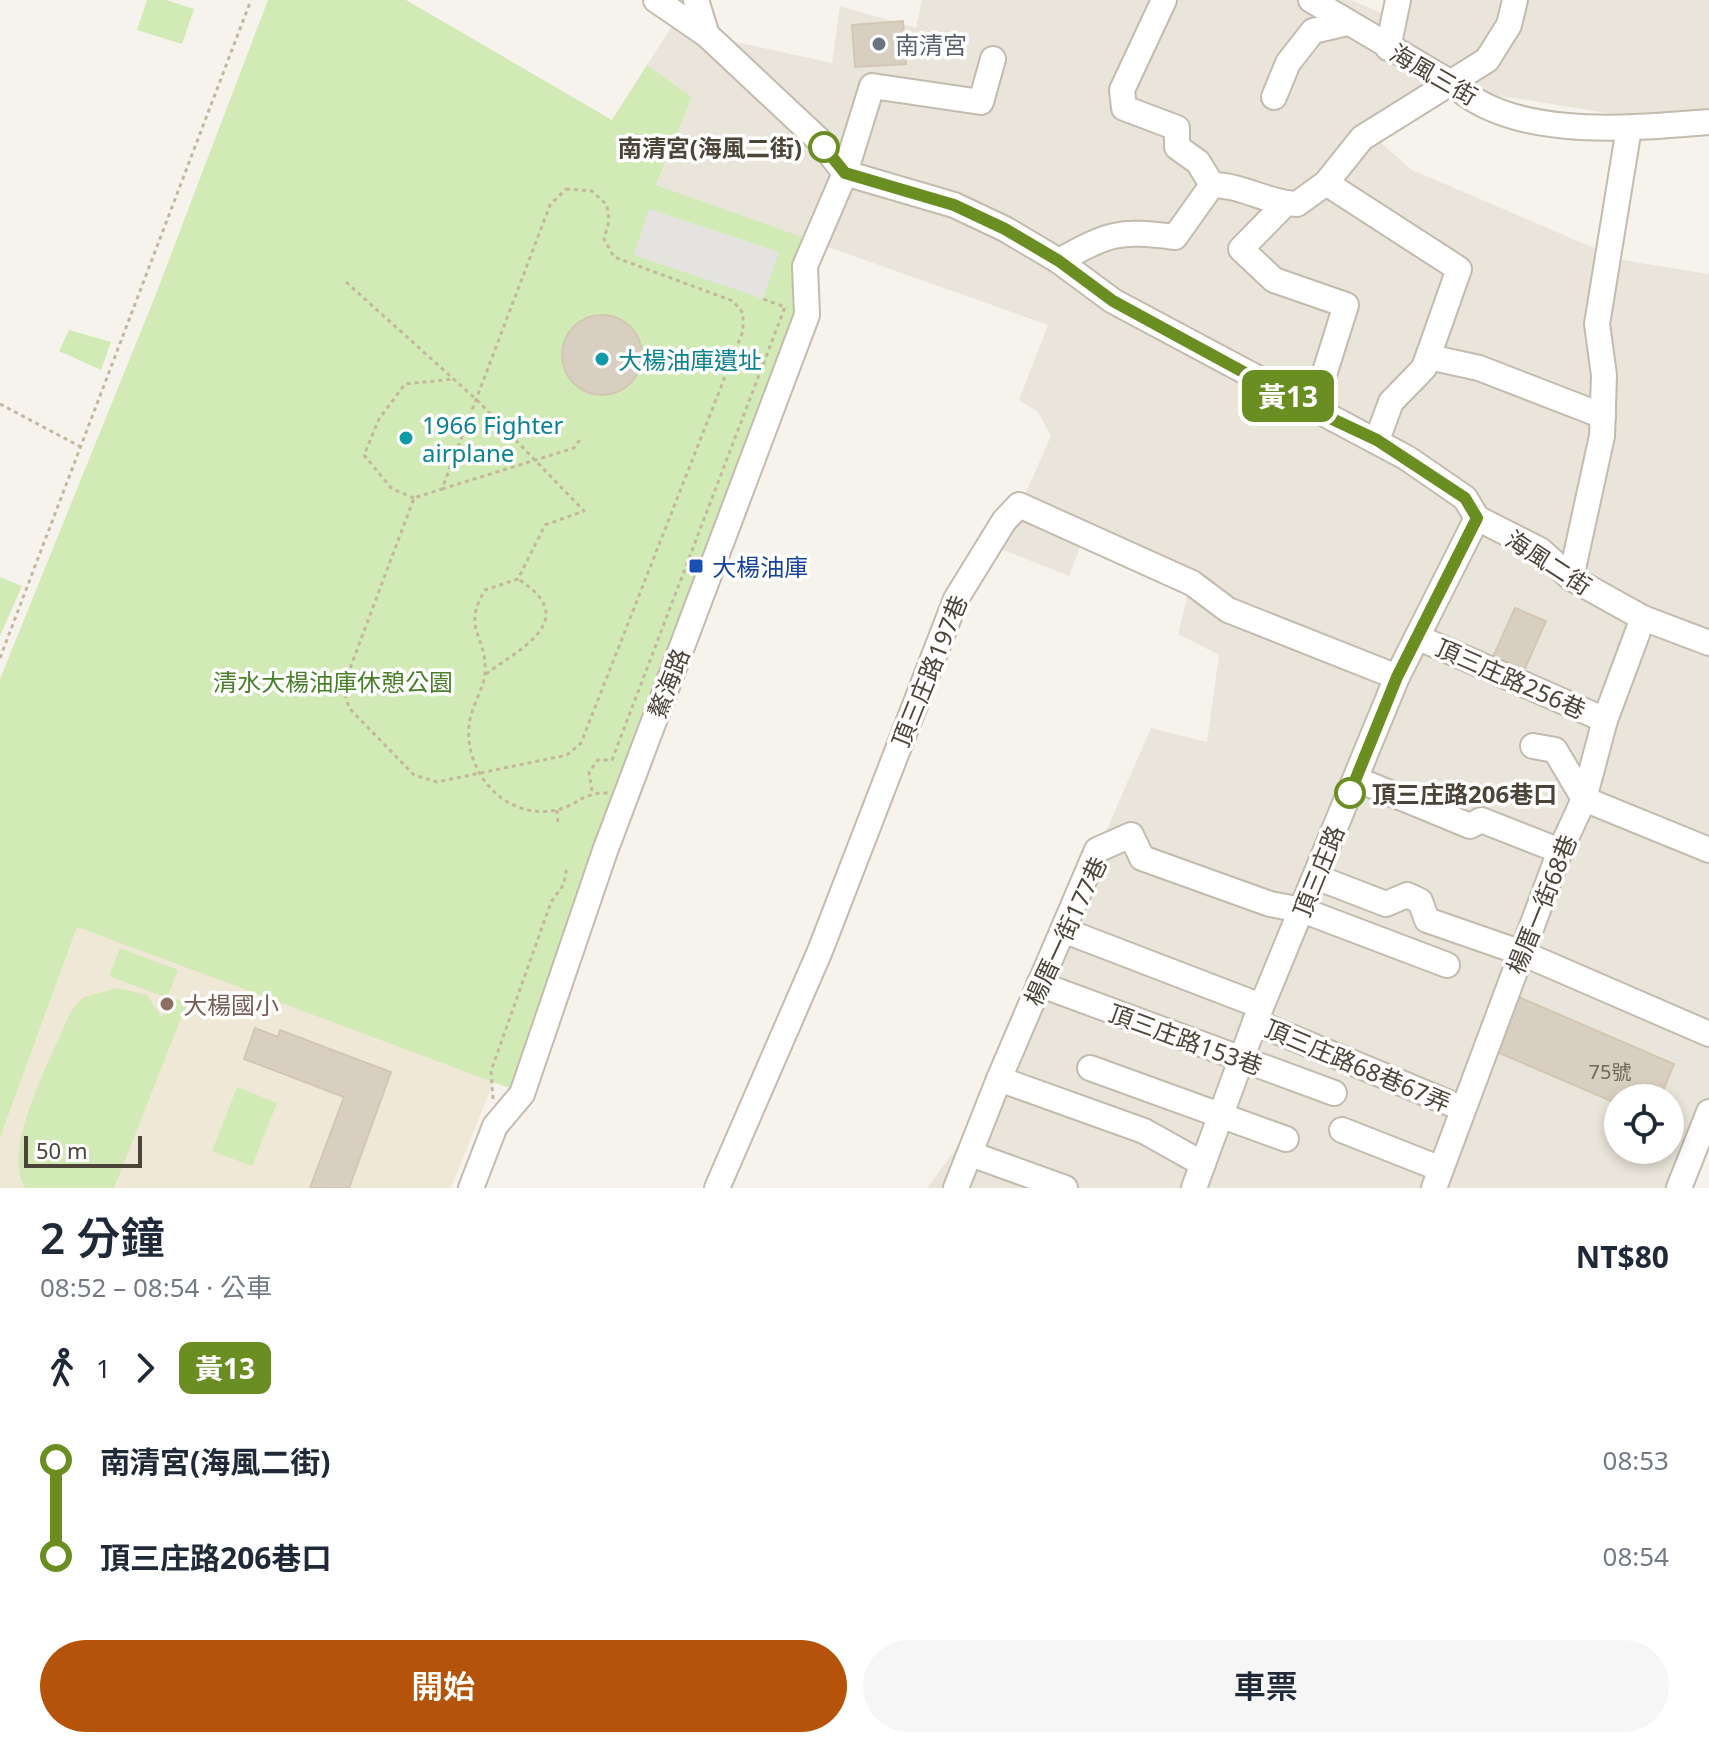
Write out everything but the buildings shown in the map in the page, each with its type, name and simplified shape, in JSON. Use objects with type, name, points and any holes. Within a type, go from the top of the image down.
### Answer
[{"type":"street","points":[[656,0],[707,35],[820,141],[845,173]]},
{"type":"street","points":[[696,0],[707,35]]},
{"type":"street","points":[[1164,0],[1122,90],[1124,108],[1177,128],[1177,147],[1198,162],[1212,185]]},
{"type":"street","name":"海風三街","points":[[1311,0],[1453,84],[1468,98],[1541,123],[1629,128],[1709,122]]},
{"type":"street","points":[[1388,48],[1398,0]]},
{"type":"street","points":[[1212,185],[1231,185],[1285,204],[1297,204],[1326,183],[1362,138],[1487,60],[1509,25],[1515,0]]},
{"type":"street","points":[[1274,97],[1288,63],[1313,31],[1347,23]]},
{"type":"street","name":"鰲海路","points":[[471,1188],[495,1126],[522,1094],[605,851],[807,315],[805,266],[845,173],[872,86],[981,102],[993,59]]},
{"type":"street","points":[[1571,578],[1603,416],[1604,375],[1597,324],[1629,128]]},
{"type":"street","name":"海風二街","points":[[845,173],[954,205],[1005,229],[1059,261],[1113,301],[1313,410],[1377,440],[1465,498],[1477,518],[1540,550],[1571,578],[1643,618],[1709,643]]},
{"type":"street","points":[[1326,183],[1459,269],[1424,368],[1391,402],[1377,440]]},
{"type":"street","points":[[1059,261],[1103,236],[1126,231],[1175,237],[1212,185]]},
{"type":"street","points":[[1285,204],[1241,249],[1274,280],[1346,305],[1313,410]]},
{"type":"street","points":[[1429,357],[1479,368],[1603,416]]},
{"type":"street","name":"頂三庄路197巷","points":[[717,1188],[820,951],[956,599],[1004,521],[1019,505],[1192,583],[1228,610],[1397,677]]},
{"type":"street","name":"頂三庄路","points":[[1202,1180],[1220,1116],[1258,1014],[1397,677],[1477,518]]},
{"type":"street","name":"楊厝一街68巷","points":[[1437,1178],[1560,851],[1584,799],[1605,720],[1643,618]]},
{"type":"street","name":"頂三庄路256巷","points":[[1417,637],[1605,720]]},
{"type":"street","points":[[1533,746],[1555,750],[1584,799],[1709,850]]},
{"type":"street","points":[[1356,779],[1470,826],[1481,820],[1560,851]]},
{"type":"street","name":"楊厝一街177巷","points":[[956,1188],[1097,850],[1131,835],[1142,858],[1270,904],[1302,910],[1447,965]]},
{"type":"street","points":[[1316,877],[1386,904],[1407,895],[1420,901],[1427,920],[1522,953],[1709,1034]]},
{"type":"street","name":"頂三庄路68巷67弄","points":[[1063,930],[1258,1014],[1461,1108]]},
{"type":"street","name":"頂三庄路153巷","points":[[1039,984],[1334,1093]]},
{"type":"street","points":[[1090,1068],[1286,1139]]},
{"type":"street","points":[[999,1079],[1144,1131],[1202,1180]]},
{"type":"street","points":[[1679,1188],[1709,1112]]},
{"type":"street","points":[[1342,1130],[1437,1178]]},
{"type":"street","points":[[971,1154],[1065,1188]]},
{"type":"path","points":[[0,658],[251,0]]},
{"type":"path","points":[[414,498],[343,687],[349,708],[414,775],[437,782],[567,755],[581,743],[680,483],[743,331],[743,313],[733,301],[614,257],[604,239],[609,221],[607,205],[592,191],[566,189],[550,205],[442,489]]},
{"type":"path","points":[[346,282],[478,401],[584,511],[545,525],[518,579],[485,590],[476,604],[472,626],[481,643],[486,674]]},
{"type":"path","points":[[518,579],[537,591],[545,617],[539,634],[526,650],[486,674],[477,693],[469,726],[471,755],[487,787],[511,806],[557,810],[592,791],[589,772],[598,760],[612,760],[785,307],[763,299]]},
{"type":"path","points":[[454,379],[405,384],[379,419],[364,455],[392,489],[414,498],[574,448],[581,438]]},
{"type":"path","points":[[0,404],[81,447]]},
{"type":"path","points":[[557,810],[558,822]]},
{"type":"path","points":[[495,1126],[491,1071],[551,902],[564,884],[567,866]]},
{"type":"shaded area","points":[[922,0],[1351,0],[1393,18],[1399,0],[1709,0],[1709,116],[1637,118],[1508,97],[1434,93],[1369,131],[1410,169],[1622,260],[1709,274],[1709,1127],[1687,1188],[927,1188],[958,1146],[1019,1032],[1151,728],[1207,742],[1219,655],[1178,634],[1191,582],[1085,534],[1069,576],[1001,549],[1051,436],[1038,412],[1019,400],[1048,325],[656,186],[692,97],[647,65],[674,23],[704,35],[832,63],[840,6],[916,28]]},
{"type":"shaded area","points":[[649,209],[779,252],[763,299],[634,255]]},
{"type":"shaded area","name":"大楊國小","points":[[77,927],[494,1081],[451,1188],[0,1188],[0,1138]]},
{"type":"green space","points":[[147,0],[166,0],[194,9],[182,44],[137,30]]},
{"type":"green space","name":"清水大楊油庫休憩公園","points":[[268,0],[406,0],[612,120],[647,65],[692,97],[656,185],[802,237],[797,307],[515,1090],[77,927],[0,1138],[0,679],[154,299]]},
{"type":"green space","points":[[69,330],[111,342],[101,370],[59,351]]},
{"type":"green space","points":[[0,577],[22,586],[0,636]]},
{"type":"green space","points":[[120,948],[178,970],[167,998],[109,976]]},
{"type":"green space","points":[[117,988],[147,995],[162,1018],[170,997],[187,1003],[114,1188],[25,1188],[19,1171],[24,1125],[42,1075],[71,1011],[84,997]]},
{"type":"green space","points":[[237,1087],[277,1103],[252,1166],[212,1151]]},
{"type":"bus line","name":"黃13","points":[[824,147],[845,173],[954,205],[1005,229],[1059,261],[1113,301],[1313,410],[1377,440],[1465,498],[1477,518],[1397,677],[1350,793]]},
{"type":"place","name":"南清宮","points":[[879,44]]},
{"type":"place","name":"南清宮(海風二街)","points":[[824,147]]},
{"type":"place","name":"大楊油庫遺址","points":[[602,359]]},
{"type":"place","name":"1966 Fighter airplane","points":[[406,438]]},
{"type":"place","name":"大楊油庫","points":[[696,566]]},
{"type":"place","name":"頂三庄路206巷口","points":[[1350,793]]},
{"type":"place","name":"大楊國小","points":[[167,1004]]}]
